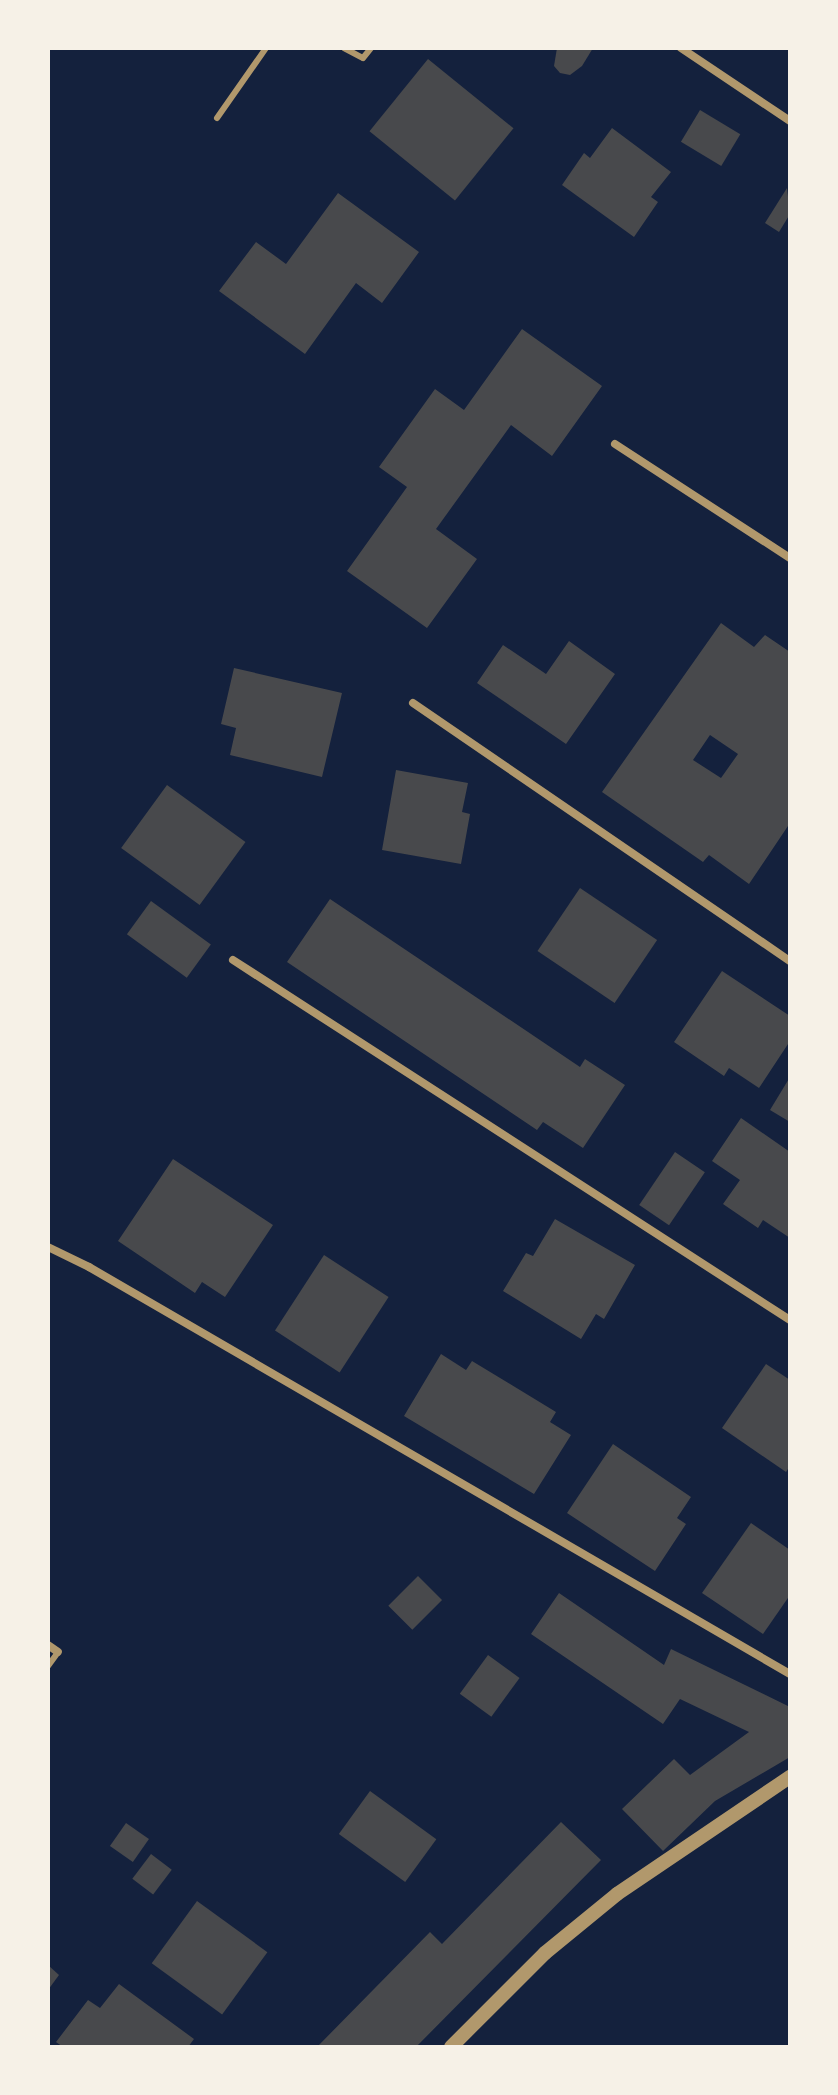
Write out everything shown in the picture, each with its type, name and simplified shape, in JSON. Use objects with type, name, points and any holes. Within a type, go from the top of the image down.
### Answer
[{"type":"street","points":[[681,48],[790,121]]},
{"type":"street","points":[[615,444],[790,558]]},
{"type":"street","points":[[413,703],[790,961]]},
{"type":"street","points":[[233,960],[790,1320]]},
{"type":"street","points":[[48,1247],[89,1267],[790,1674]]},
{"type":"street","points":[[48,1645],[58,1652]]},
{"type":"street","points":[[451,2047],[545,1953],[617,1894],[790,1777]]},
{"type":"lane","points":[[217,118],[266,48]]},
{"type":"lane","points":[[344,48],[363,58],[371,48]]},
{"type":"lane","points":[[48,1666],[58,1652]]},
{"type":"building","points":[[557,48],[593,48],[582,66],[570,75],[560,73],[554,66]]},
{"type":"building","points":[[428,59],[513,128],[455,200],[369,131]]},
{"type":"building","points":[[700,110],[740,134],[721,166],[681,142]]},
{"type":"building","points":[[612,128],[671,172],[651,197],[658,202],[634,237],[562,185],[584,153],[590,158]]},
{"type":"building","points":[[787,188],[790,214],[779,232],[765,223]]},
{"type":"building","points":[[338,193],[419,252],[382,303],[356,283],[305,354],[219,291],[256,242],[286,264]]},
{"type":"building","points":[[522,329],[602,386],[552,456],[511,425],[436,529],[477,559],[427,628],[347,571],[407,487],[379,467],[435,389],[464,410]]},
{"type":"building","points":[[721,623],[754,647],[765,635],[790,652],[790,823],[749,884],[709,855],[703,862],[602,792]],"holes":[[[710,735],[738,754],[721,778],[693,760]]]},
{"type":"building","points":[[569,641],[615,674],[566,744],[477,683],[503,645],[546,674]]},
{"type":"building","points":[[234,668],[342,693],[322,777],[230,755],[236,728],[221,724]]},
{"type":"building","points":[[396,770],[468,783],[462,812],[470,814],[461,864],[382,850]]},
{"type":"building","points":[[167,785],[245,842],[200,905],[121,848]]},
{"type":"building","points":[[580,888],[657,940],[615,1003],[538,951]]},
{"type":"building","points":[[330,899],[580,1067],[585,1059],[625,1085],[583,1148],[543,1122],[537,1130],[287,962]]},
{"type":"building","points":[[151,901],[211,944],[187,978],[127,934]]},
{"type":"building","points":[[722,971],[790,1016],[790,1041],[759,1088],[729,1068],[724,1076],[674,1042]]},
{"type":"building","points":[[790,1077],[790,1122],[770,1110]]},
{"type":"building","points":[[741,1118],[790,1152],[790,1238],[763,1220],[758,1228],[723,1204],[740,1180],[712,1161]]},
{"type":"building","points":[[675,1152],[705,1172],[669,1225],[639,1205]]},
{"type":"building","points":[[173,1159],[273,1225],[225,1297],[202,1282],[195,1293],[118,1241]]},
{"type":"building","points":[[555,1219],[635,1265],[604,1319],[596,1314],[581,1339],[503,1291],[526,1253],[533,1256]]},
{"type":"building","points":[[324,1255],[389,1297],[340,1372],[275,1330]]},
{"type":"building","points":[[441,1354],[466,1370],[472,1361],[556,1412],[550,1422],[571,1435],[534,1494],[404,1416]]},
{"type":"building","points":[[766,1364],[790,1380],[790,1466],[786,1472],[722,1428]]},
{"type":"building","points":[[613,1444],[691,1497],[677,1518],[686,1524],[655,1571],[567,1513]]},
{"type":"building","points":[[751,1523],[790,1550],[790,1595],[763,1634],[702,1593]]},
{"type":"building","points":[[418,1576],[442,1600],[412,1630],[388,1606]]},
{"type":"building","points":[[559,1593],[664,1665],[671,1649],[790,1707],[790,1757],[715,1801],[663,1851],[622,1809],[674,1759],[690,1775],[749,1732],[680,1699],[663,1724],[531,1634]]},
{"type":"building","points":[[488,1655],[520,1678],[491,1717],[460,1694]]},
{"type":"building","points":[[370,1791],[436,1839],[405,1882],[339,1834]]},
{"type":"building","points":[[561,1822],[601,1860],[416,2047],[317,2047],[430,1932],[442,1944]]},
{"type":"building","points":[[126,1823],[149,1839],[133,1862],[110,1846]]},
{"type":"building","points":[[151,1854],[172,1870],[153,1894],[132,1879]]},
{"type":"building","points":[[197,1901],[267,1952],[222,2014],[152,1963]]},
{"type":"building","points":[[48,1965],[59,1975],[48,1990]]},
{"type":"building","points":[[119,1984],[194,2039],[188,2047],[63,2047],[56,2042],[88,2000],[100,2008]]}]
